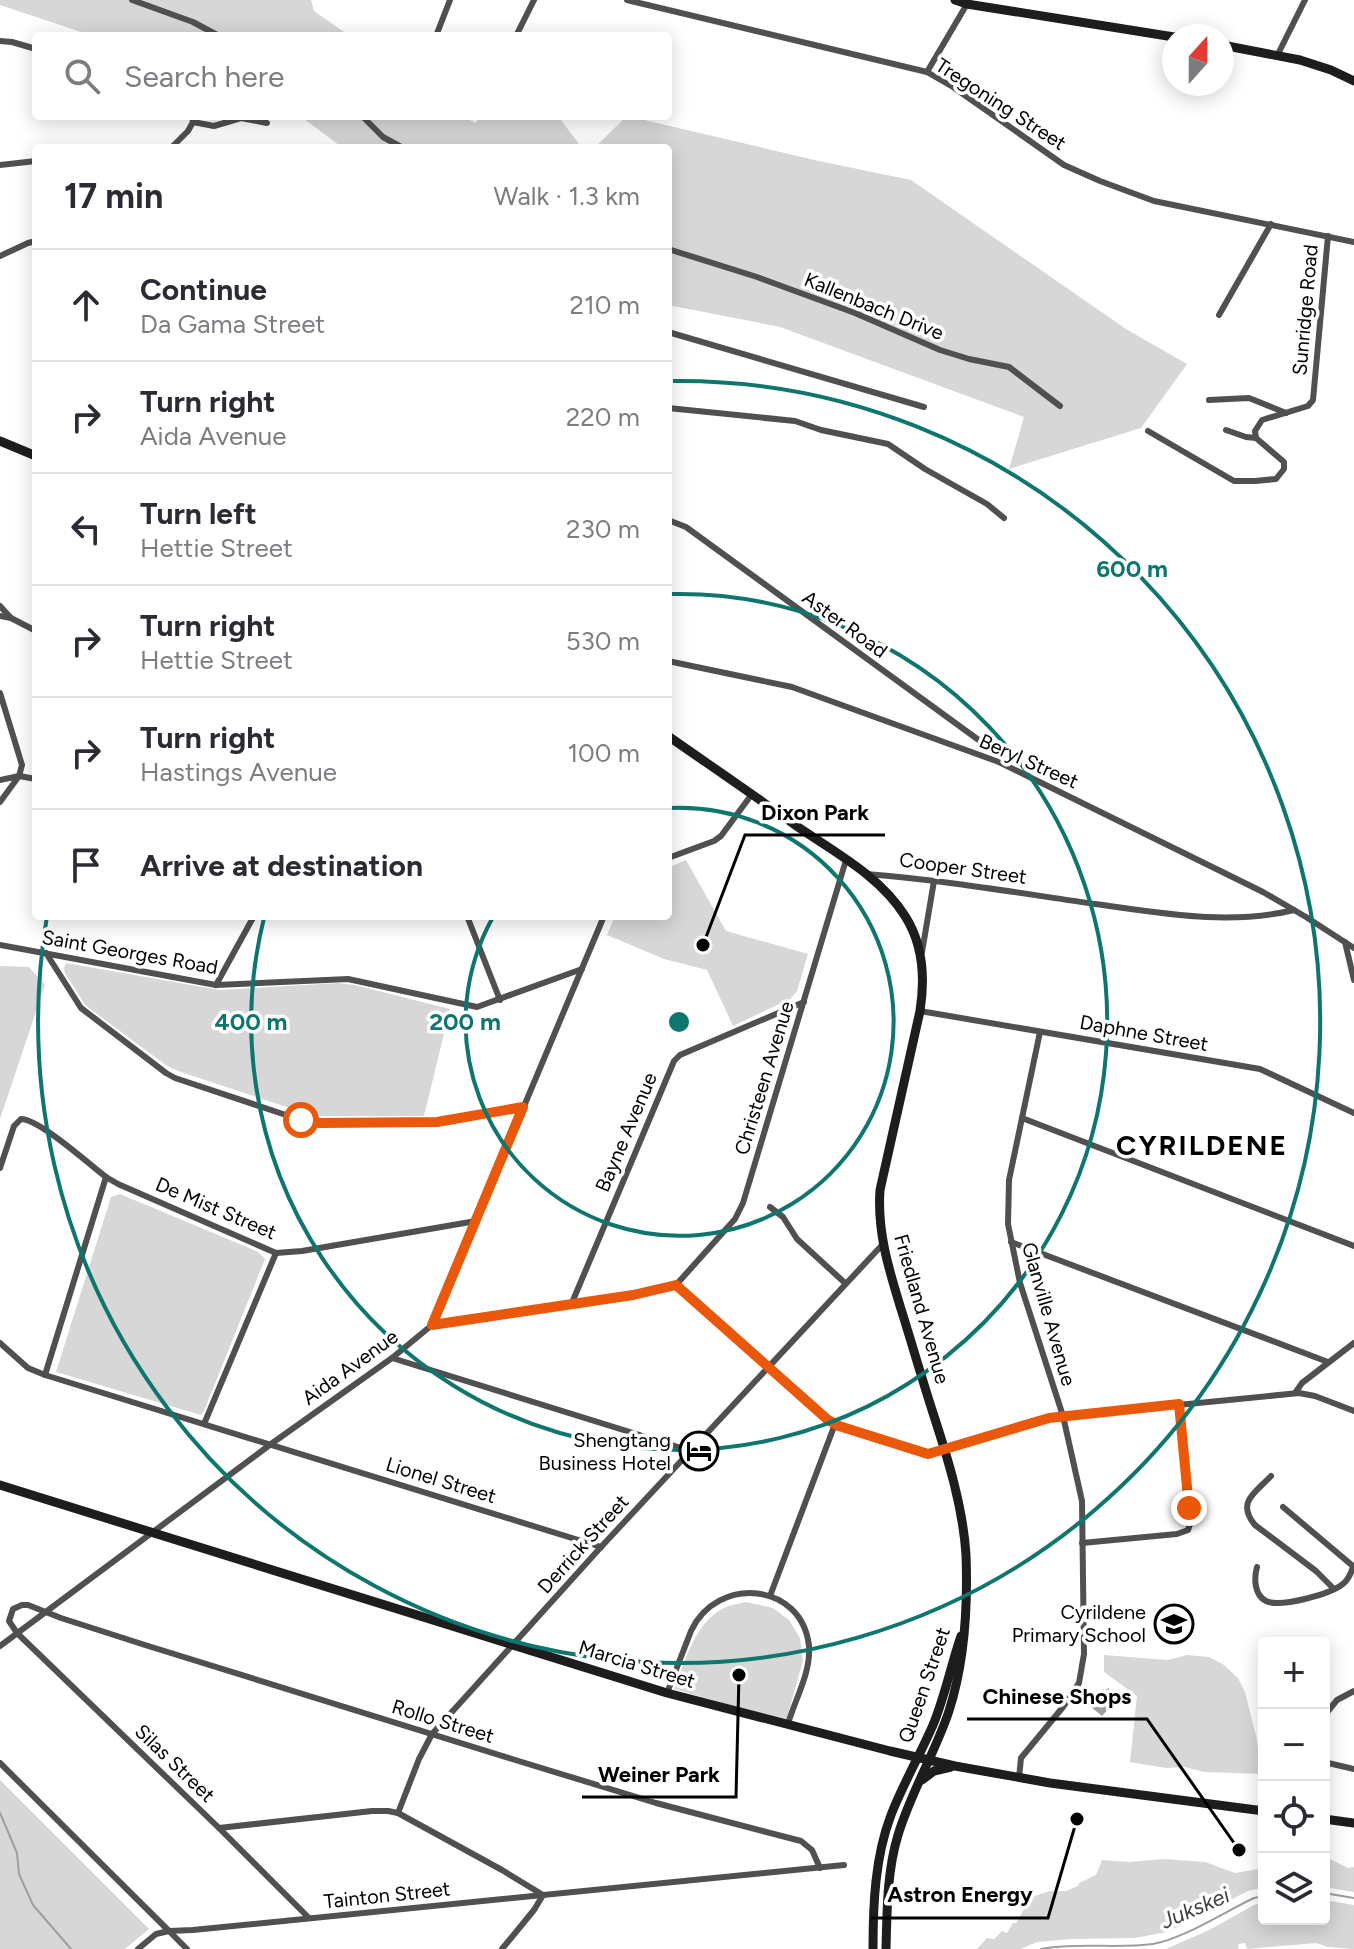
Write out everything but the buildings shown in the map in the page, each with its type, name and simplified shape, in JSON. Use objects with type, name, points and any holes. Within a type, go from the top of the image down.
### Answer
[{"type":"main road","points":[[955,0],[1162,35]]},
{"type":"main road","points":[[1234,47],[1314,63],[1354,81]]},
{"type":"main road","points":[[0,441],[32,454]]},
{"type":"main road","name":"Cooper Street","points":[[672,739],[866,874]]},
{"type":"main road","name":"Friedland Avenue","points":[[866,874],[890,895],[905,916],[921,958],[923,988],[920,1011],[880,1190],[879,1212],[883,1244],[959,1505],[965,1540],[965,1621]]},
{"type":"main road","name":"Marcia Street","points":[[0,1485],[667,1693],[917,1758],[1019,1778],[1258,1809]]},
{"type":"main road","name":"Queen Street","points":[[873,1949],[874,1896],[886,1831],[936,1715],[965,1621]]},
{"type":"main road","name":"Queen Street","points":[[886,1949],[887,1901],[895,1848],[906,1813],[946,1719],[962,1656],[965,1621]]},
{"type":"main road","points":[[919,1783],[932,1772],[955,1766]]},
{"type":"main road","points":[[1330,1819],[1354,1823]]},
{"type":"street","points":[[132,0],[212,32]]},
{"type":"street","points":[[438,32],[450,0]]},
{"type":"street","points":[[518,32],[534,0]]},
{"type":"street","name":"Tregoning Street","points":[[627,0],[927,72],[1080,173],[1154,201],[1354,242]]},
{"type":"street","points":[[1278,54],[1305,0]]},
{"type":"street","points":[[927,72],[967,4]]},
{"type":"street","points":[[0,41],[32,48]]},
{"type":"street","points":[[175,144],[188,131],[192,120]]},
{"type":"street","points":[[195,120],[214,126],[234,120]]},
{"type":"street","points":[[251,120],[267,123]]},
{"type":"street","points":[[366,120],[383,137],[396,144]]},
{"type":"street","points":[[0,165],[32,161]]},
{"type":"street","points":[[1219,315],[1271,224]]},
{"type":"street","name":"Sunridge Road","points":[[1256,438],[1255,431],[1262,420],[1308,406],[1313,400],[1328,236]]},
{"type":"street","points":[[0,256],[32,242]]},
{"type":"street","name":"Kallenbach Drive","points":[[672,250],[855,313],[940,350],[1009,367],[1060,406]]},
{"type":"street","points":[[672,333],[924,407]]},
{"type":"street","points":[[1209,400],[1249,398],[1286,413]]},
{"type":"street","points":[[672,408],[799,421],[821,430],[888,444],[987,504],[1004,518]]},
{"type":"street","points":[[1148,431],[1230,480],[1276,479],[1283,473],[1284,462],[1256,438],[1226,430]]},
{"type":"street","name":"Aster Road","points":[[672,522],[686,527],[1000,760]]},
{"type":"street","points":[[0,606],[11,618]]},
{"type":"street","points":[[0,616],[32,629]]},
{"type":"street","name":"Beryl Street","points":[[672,662],[792,687],[1000,760],[1294,910],[1354,948]]},
{"type":"street","points":[[0,693],[22,765],[19,776],[0,802]]},
{"type":"street","points":[[0,780],[19,776],[32,778]]},
{"type":"street","points":[[672,857],[721,836],[752,794]]},
{"type":"street","name":"Christeen Avenue","points":[[676,1285],[735,1219],[743,1203],[846,860]]},
{"type":"street","name":"Cooper Street","points":[[866,874],[1194,917],[1240,917],[1294,910]]},
{"type":"street","name":"Friedland Avenue","points":[[921,958],[934,881]]},
{"type":"street","points":[[216,985],[252,920]]},
{"type":"street","points":[[469,920],[500,1000]]},
{"type":"street","name":"Aida Avenue","points":[[0,1646],[392,1358],[432,1325],[602,920]]},
{"type":"street","points":[[1345,942],[1354,980]]},
{"type":"street","name":"Saint Georges Road","points":[[0,945],[216,985],[342,978],[469,1007],[500,1000],[582,969]]},
{"type":"street","points":[[46,953],[81,1008],[166,1073],[301,1120],[320,1123],[437,1122],[523,1107]]},
{"type":"street","name":"Bayne Avenue","points":[[571,1305],[676,1058],[804,1002]]},
{"type":"street","name":"Daphne Street","points":[[920,1011],[1260,1069],[1354,1113]]},
{"type":"street","name":"Glanville Avenue","points":[[1019,1778],[1021,1758],[1079,1683],[1084,1644],[1082,1501],[1063,1416],[1020,1283],[1008,1224],[1009,1185],[1040,1032]]},
{"type":"street","points":[[1022,1118],[1354,1246]]},
{"type":"street","name":"De Mist Street","points":[[0,1168],[14,1126],[21,1119],[33,1121],[106,1177],[276,1253],[476,1221]]},
{"type":"street","points":[[45,1375],[106,1177]]},
{"type":"street","points":[[770,1207],[783,1217],[797,1239],[845,1283]]},
{"type":"street","points":[[1011,1242],[1328,1362]]},
{"type":"street","name":"Derrick Street","points":[[398,1813],[423,1748],[432,1734],[767,1366],[883,1244]]},
{"type":"street","points":[[204,1424],[276,1253]]},
{"type":"street","points":[[432,1325],[633,1295],[676,1285],[835,1424],[928,1454],[1063,1416],[1179,1404],[1295,1393],[1315,1396],[1354,1411]]},
{"type":"street","name":"Lionel Street","points":[[0,1343],[28,1368],[45,1375],[601,1547]]},
{"type":"street","points":[[1295,1393],[1302,1383],[1354,1343]]},
{"type":"street","points":[[392,1358],[691,1451]]},
{"type":"street","points":[[1082,1543],[1181,1534],[1188,1530],[1190,1523],[1179,1404]]},
{"type":"street","points":[[770,1596],[835,1424]]},
{"type":"street","points":[[1271,1476],[1248,1501],[1245,1510],[1248,1516],[1334,1589]]},
{"type":"street","points":[[1257,1567],[1257,1591],[1269,1602],[1313,1598],[1345,1582],[1354,1567],[1283,1507]]},
{"type":"street","points":[[667,1693],[695,1622],[705,1609],[732,1595],[753,1592],[770,1596],[784,1603],[794,1614],[806,1632],[809,1647],[807,1670],[788,1724]]},
{"type":"street","points":[[17,1633],[9,1621],[10,1613],[17,1606],[28,1605],[45,1612]]},
{"type":"street","name":"Rollo Street","points":[[45,1612],[656,1803],[801,1841],[812,1850],[820,1868]]},
{"type":"street","name":"Silas Street","points":[[17,1633],[309,1918]]},
{"type":"street","points":[[1330,1709],[1337,1700],[1354,1691]]},
{"type":"street","points":[[0,1763],[187,1949]]},
{"type":"street","points":[[1330,1763],[1354,1769]]},
{"type":"street","points":[[219,1828],[372,1811],[398,1813],[543,1895],[502,1949]]},
{"type":"street","name":"Tainton Street","points":[[169,1931],[844,1865]]},
{"type":"street","points":[[138,1949],[156,1934],[169,1931]]},
{"type":"shaded area","points":[[0,0],[311,0],[314,11],[344,32],[81,32],[0,5]]},
{"type":"shaded area","points":[[305,120],[469,120],[475,123],[478,120],[561,120],[579,144],[338,144]]},
{"type":"shaded area","points":[[623,120],[644,120],[911,180],[1126,329],[1187,364],[1141,428],[1009,469],[1024,417],[780,327],[672,306],[672,144],[598,144]]},
{"type":"shaded area","points":[[686,860],[726,931],[808,954],[797,991],[790,999],[733,1026],[707,970],[664,959],[607,935],[613,920],[672,920],[672,866]]},
{"type":"shaded area","points":[[66,963],[220,990],[338,983],[355,985],[450,1009],[424,1116],[314,1116],[181,1072],[167,1066],[85,1005],[65,973]]},
{"type":"shaded area","points":[[0,966],[29,967],[45,985],[0,1119]]},
{"type":"shaded area","points":[[120,1194],[258,1252],[265,1259],[201,1415],[56,1372],[111,1197]]},
{"type":"shaded area","points":[[746,1602],[773,1608],[789,1620],[800,1638],[803,1661],[786,1721],[674,1689],[704,1624],[722,1609]]},
{"type":"shaded area","points":[[1104,1655],[1168,1660],[1187,1655],[1209,1657],[1224,1665],[1238,1678],[1245,1692],[1257,1740],[1258,1774],[1204,1772],[1185,1767],[1166,1768],[1130,1762],[1137,1696],[1104,1672]]},
{"type":"shaded area","points":[[1108,1688],[1119,1697],[1102,1716],[1091,1707]]},
{"type":"shaded area","points":[[0,1780],[149,1929],[125,1949],[0,1949]]},
{"type":"shaded area","points":[[1164,1859],[1205,1862],[1235,1873],[1258,1869],[1258,1888],[1167,1932],[1135,1938],[1037,1942],[1021,1949],[977,1949],[987,1938],[994,1939],[1002,1931],[1007,1933],[1035,1896],[1078,1886],[1096,1875],[1102,1860],[1129,1862]]},
{"type":"shaded area","points":[[1330,1859],[1348,1868],[1354,1867],[1354,1892],[1330,1888]]},
{"type":"shaded area","points":[[1330,1901],[1354,1905],[1354,1949],[1316,1943],[1247,1949],[1245,1943],[1239,1944],[1238,1949],[1166,1949],[1258,1904],[1258,1925],[1330,1925]]},
{"type":"waterway","points":[[0,1813],[17,1853],[19,1874],[33,1905],[71,1949]]},
{"type":"waterway","name":"Jukskei","points":[[1330,1894],[1354,1898]]},
{"type":"waterway","name":"Jukskei","points":[[1041,1949],[1153,1944],[1178,1936],[1258,1897]]},
{"type":"place","name":"Dixon Park","points":[[703,945]]},
{"type":"place","name":"Shengtang Business Hotel","points":[[699,1451]]},
{"type":"place","name":"Cyrildene Primary School","points":[[1174,1624]]},
{"type":"place","name":"Weiner Park","points":[[739,1675]]},
{"type":"place","name":"Astron Energy","points":[[1077,1819]]},
{"type":"place","name":"Chinese Shops","points":[[1239,1850]]},
{"type":"district","name":"CYRILDENE","points":[[1202,1145]]},
{"type":"route","points":[[301,1120],[320,1123],[422,1123],[523,1107],[432,1325],[633,1295],[676,1285],[828,1420],[924,1454],[1049,1418],[1179,1404],[1189,1508]]}]
